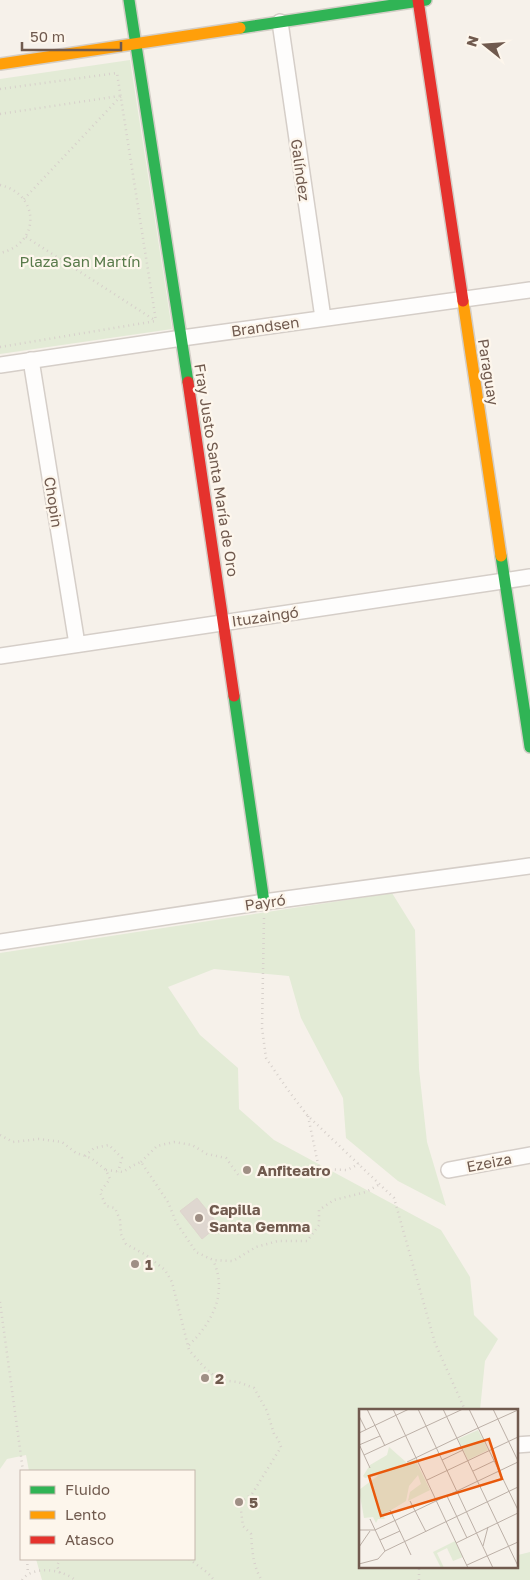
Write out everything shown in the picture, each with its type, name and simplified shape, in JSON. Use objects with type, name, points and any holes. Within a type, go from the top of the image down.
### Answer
[{"type":"street","name":"Fray Justo Santa María de Oro","points":[[129,0],[182,338],[264,902]]},
{"type":"street","points":[[0,64],[421,0]]},
{"type":"street","name":"Paraguay","points":[[421,0],[463,300],[528,721],[530,747]]},
{"type":"street","name":"Galíndez","points":[[280,22],[322,318]]},
{"type":"street","name":"Brandsen","points":[[0,365],[530,290]]},
{"type":"street","name":"Chopin","points":[[31,360],[77,644]]},
{"type":"street","name":"Ituzaingó","points":[[0,656],[530,577]]},
{"type":"street","name":"Payró","points":[[0,942],[264,902],[530,866]]},
{"type":"street","name":"Ezeiza","points":[[449,1170],[530,1155]]},
{"type":"path","points":[[0,89],[117,73],[156,322]]},
{"type":"path","points":[[0,114],[121,96]]},
{"type":"path","points":[[24,200],[121,96]]},
{"type":"path","points":[[0,185],[12,188],[21,195],[27,204],[30,215],[30,226],[26,237],[9,251],[0,252]]},
{"type":"path","points":[[26,237],[156,322]]},
{"type":"path","points":[[0,346],[156,322]]},
{"type":"path","points":[[264,902],[262,1028],[266,1058],[307,1115],[394,1198],[435,1343],[465,1409]]},
{"type":"path","points":[[307,1115],[319,1169],[347,1170],[359,1164]]},
{"type":"path","points":[[0,1135],[13,1142],[39,1139],[62,1142],[76,1153],[91,1158],[106,1170],[110,1179],[100,1192],[106,1206],[115,1208],[126,1244],[146,1255],[165,1270],[172,1282],[189,1350],[219,1380],[238,1382],[254,1388],[267,1411],[274,1434],[278,1438],[281,1447],[252,1494],[240,1503],[243,1526],[251,1534],[253,1553],[259,1576],[262,1580]]},
{"type":"path","points":[[106,1170],[123,1172],[141,1162],[157,1146],[174,1142],[192,1145],[207,1154],[226,1158],[239,1176]]},
{"type":"path","points":[[86,1156],[94,1148],[109,1145],[122,1158],[118,1172]]},
{"type":"path","points":[[141,1162],[168,1202],[176,1222],[196,1252],[214,1260],[233,1261],[256,1247],[278,1241],[306,1241],[319,1225],[319,1210],[334,1200],[366,1192],[380,1184]]},
{"type":"path","points":[[188,1346],[207,1323],[217,1304],[219,1273],[214,1260]]},
{"type":"path","points":[[0,1302],[23,1470]]},
{"type":"path","points":[[27,1560],[28,1574]]},
{"type":"path","points":[[60,1560],[57,1566],[60,1573]]},
{"type":"path","points":[[190,1560],[214,1580]]},
{"type":"path","points":[[22,1580],[28,1574],[46,1570],[60,1573],[75,1580]]},
{"type":"green space","name":"Plaza San Martín","points":[[130,60],[172,329],[0,354],[0,79]]},
{"type":"green space","points":[[392,893],[415,930],[419,1069],[427,1142],[446,1206],[398,1181],[346,1138],[343,1098],[301,1018],[289,976],[214,969],[168,987],[200,1035],[238,1068],[239,1109],[274,1140],[441,1230],[470,1277],[474,1315],[498,1339],[485,1361],[480,1409],[359,1409],[359,1568],[518,1568],[518,1555],[530,1552],[530,1580],[42,1580],[36,1560],[195,1560],[195,1470],[29,1470],[26,1455],[7,1459],[0,1469],[0,953]]},
{"type":"building","name":"Capilla Santa Gemma","points":[[197,1198],[219,1225],[202,1239],[180,1211]]},
{"type":"traffic: fast","points":[[129,0],[188,382]]},
{"type":"traffic: fast","points":[[240,28],[426,0]]},
{"type":"traffic: fast","points":[[501,556],[530,747]]},
{"type":"traffic: fast","points":[[234,696],[264,902]]},
{"type":"traffic: slow","points":[[0,64],[240,28]]},
{"type":"traffic: slow","points":[[463,301],[501,556]]},
{"type":"traffic: jam","points":[[418,0],[463,301]]},
{"type":"traffic: jam","points":[[188,382],[234,696]]},
{"type":"place","name":"Anfiteatro","points":[[247,1170]]},
{"type":"place","name":"Capilla Santa Gemma","points":[[199,1218]]},
{"type":"place","name":"1","points":[[135,1264]]},
{"type":"place","name":"2","points":[[205,1378]]},
{"type":"place","name":"5","points":[[239,1502]]}]
